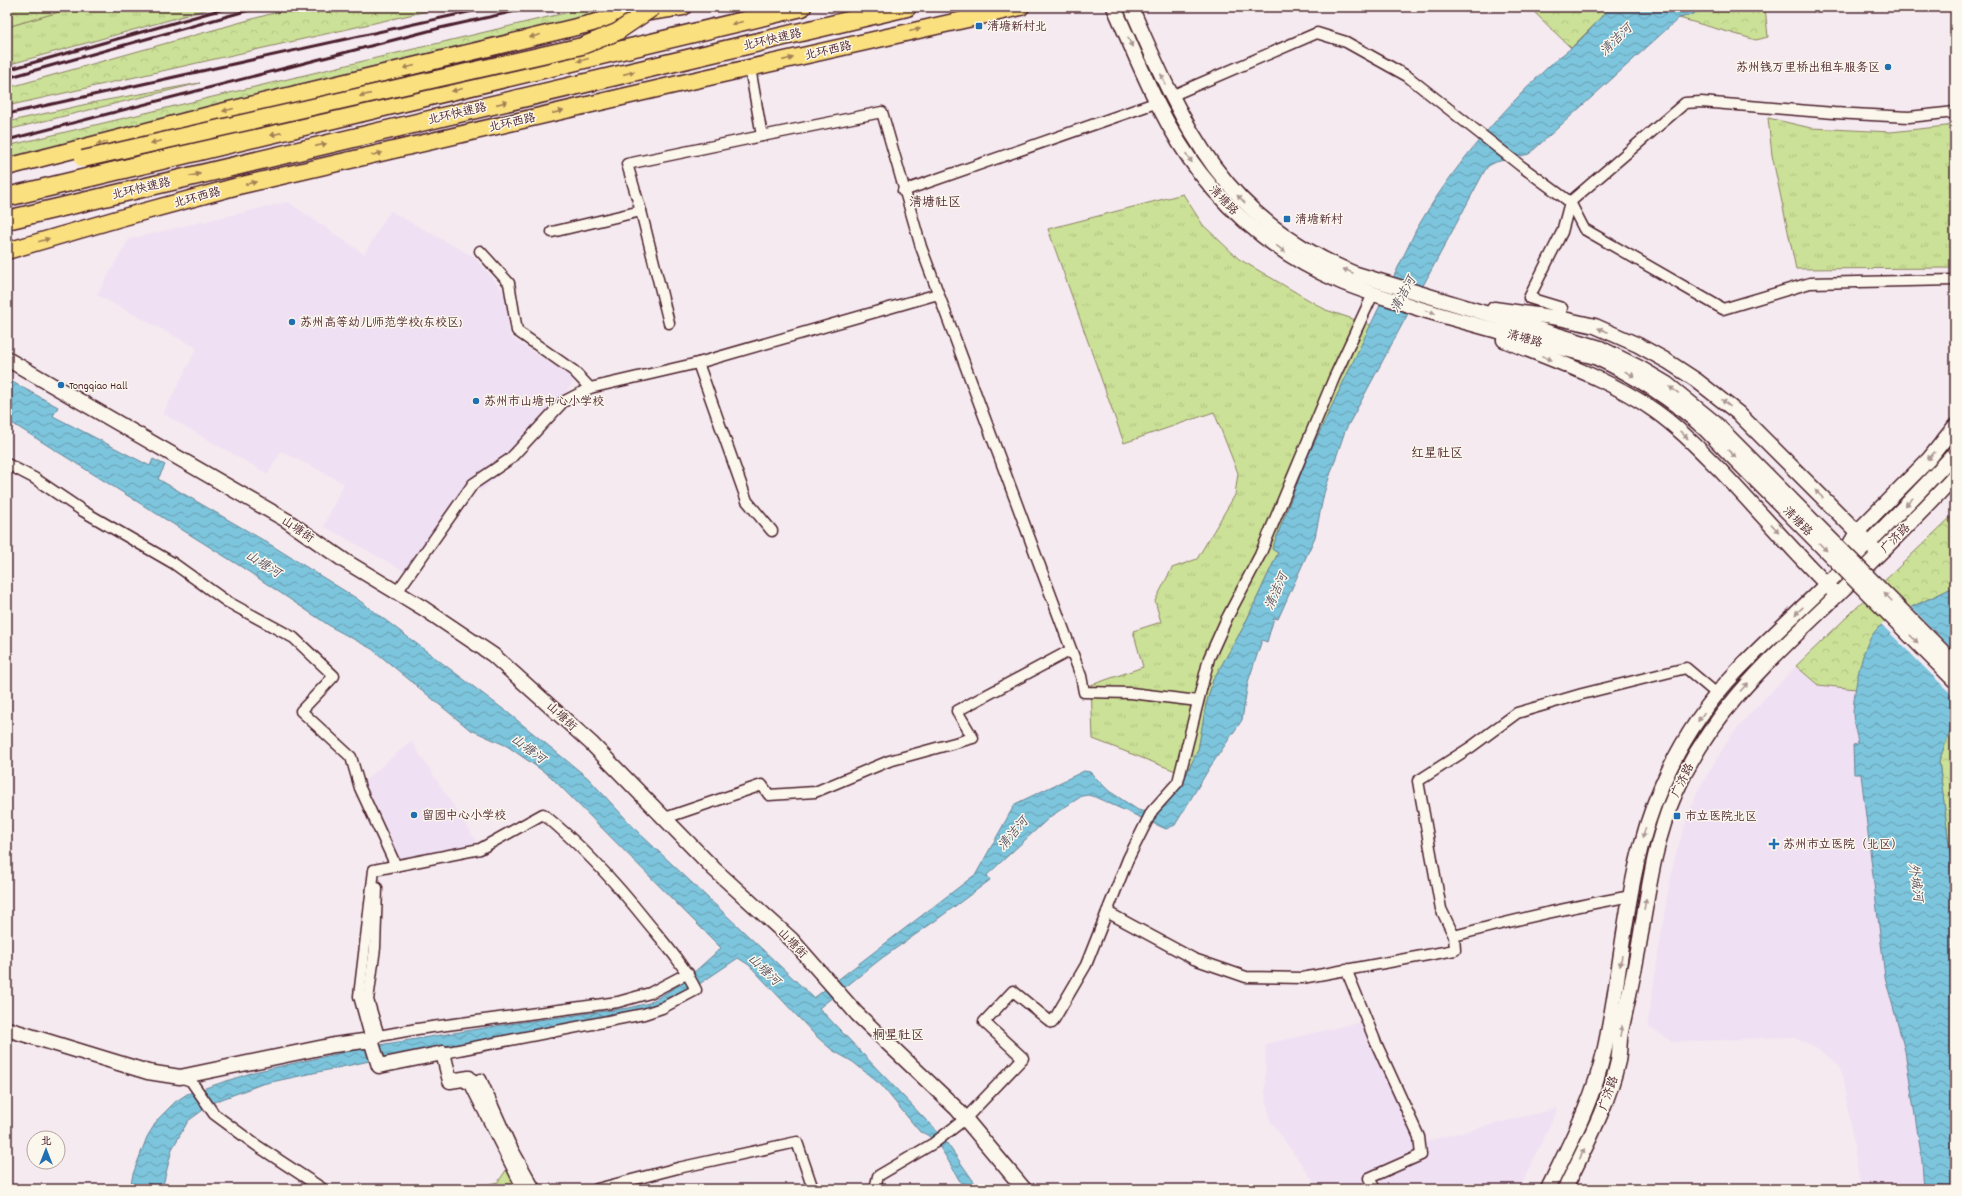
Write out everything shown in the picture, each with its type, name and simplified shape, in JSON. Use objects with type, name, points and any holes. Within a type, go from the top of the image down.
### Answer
[{"type":"highway","name":"北环快速路","points":[[7,197],[802,7]]},
{"type":"highway","name":"北环快速路","points":[[7,220],[907,7]]},
{"type":"highway","points":[[7,232],[117,193]]},
{"type":"main road","points":[[7,175],[582,46],[617,32],[654,7]]},
{"type":"main road","points":[[7,167],[221,112],[622,16],[683,7]]},
{"type":"main road","name":"北环西路","points":[[7,251],[238,186],[962,19],[1021,7]]},
{"type":"main road","name":"清塘路","points":[[1114,7],[1158,102],[1179,142],[1200,173],[1218,195],[1244,221],[1281,249],[1306,264],[1340,281],[1417,300],[1452,303],[1640,368],[1667,384],[1715,422],[1955,664]]},
{"type":"main road","name":"清塘路","points":[[1131,7],[1171,96],[1189,131],[1210,162],[1238,196],[1257,214],[1286,237],[1316,256],[1353,273],[1380,291]]},
{"type":"main road","name":"清塘路","points":[[1417,300],[1446,317],[1597,353],[1650,386],[1685,411],[1705,428],[1955,681]]},
{"type":"main road","points":[[1452,303],[1559,318],[1595,326],[1617,335],[1667,361],[1696,380],[1738,413],[1878,554]]},
{"type":"main road","points":[[1446,317],[1569,367],[1615,388],[1654,410],[1682,432],[1704,454],[1838,595]]},
{"type":"main road","name":"山塘街","points":[[7,359],[286,520],[345,561],[397,592],[493,655],[591,743],[714,869],[792,940],[857,1014],[909,1062],[965,1119],[1024,1189]]},
{"type":"main road","name":"广济路","points":[[1827,584],[1856,532],[1929,459],[1955,426]]},
{"type":"main road","name":"广济路","points":[[1548,1189],[1586,1110],[1599,1072],[1609,1033],[1631,896],[1643,837],[1661,786],[1686,740],[1736,672],[1868,543],[1955,453]]},
{"type":"main road","name":"广济路","points":[[1565,1189],[1600,1116],[1614,1076],[1639,948],[1653,859],[1664,821],[1679,784],[1704,739],[1738,693],[1756,673],[1838,595],[1954,478]]},
{"type":"main road","points":[[7,1029],[148,1072],[185,1080],[334,1045],[374,1040],[376,1062],[378,1066],[446,1056],[450,1081],[468,1078],[525,1189]]},
{"type":"street","points":[[1171,96],[1317,33],[1346,42],[1407,76],[1521,166],[1570,202],[1584,229],[1722,309],[1810,283],[1955,280]]},
{"type":"street","points":[[750,68],[762,136]]},
{"type":"street","points":[[903,191],[1158,102]]},
{"type":"street","points":[[1559,318],[1562,308],[1528,298],[1562,232],[1570,202],[1685,103],[1701,102],[1834,113],[1909,117],[1955,112]]},
{"type":"street","points":[[669,323],[641,211],[627,164],[882,112],[903,191],[938,294],[1072,650],[1081,676],[1084,692],[1130,693],[1198,701]]},
{"type":"street","points":[[552,232],[641,211]]},
{"type":"street","points":[[480,251],[509,283],[517,331],[574,371],[590,388]]},
{"type":"street","points":[[872,1188],[878,1176],[934,1143],[965,1119],[1023,1058],[984,1022],[1013,991],[1052,1023],[1086,966],[1128,859],[1152,811],[1178,782],[1209,658],[1226,618],[1260,555],[1334,378],[1380,291]]},
{"type":"street","points":[[397,592],[473,484],[510,459],[563,402],[590,388],[698,363],[938,294]]},
{"type":"street","points":[[698,363],[747,501],[772,531]]},
{"type":"street","points":[[7,464],[34,478],[83,511],[173,563],[226,601],[294,638],[334,676],[301,711],[351,757],[360,788],[396,866]]},
{"type":"street","points":[[665,818],[762,786],[769,795],[815,792],[889,761],[973,738],[957,711],[1072,650]]},
{"type":"street","points":[[1107,912],[1194,959],[1246,977],[1302,978],[1456,950],[1454,936],[1441,909],[1418,781],[1471,747],[1516,713],[1582,694],[1686,668],[1718,695]]},
{"type":"street","points":[[374,1040],[359,996],[374,870],[480,849],[543,814],[562,828],[613,879],[688,974],[696,990],[662,1008],[644,1014],[446,1056],[456,1085],[481,1080],[510,1144],[535,1189]]},
{"type":"street","points":[[374,1040],[368,1000],[378,908],[377,876]]},
{"type":"street","points":[[1454,936],[1495,924],[1631,896]]},
{"type":"street","points":[[1346,970],[1376,1043],[1419,1137],[1421,1155],[1369,1178],[1375,1189]]},
{"type":"street","points":[[374,1040],[572,1006],[618,1002],[650,993],[688,974]]},
{"type":"street","points":[[185,1080],[214,1114],[256,1145],[324,1189]]},
{"type":"street","points":[[597,1189],[693,1164],[797,1142],[812,1189]]},
{"type":"shaded area","name":"苏州高等幼儿师范学校(东校区)","points":[[288,202],[364,254],[390,211],[474,257],[505,293],[510,337],[575,379],[540,431],[482,491],[470,484],[411,575],[324,526],[344,483],[281,451],[268,474],[163,414],[197,348],[97,295],[129,239]]},
{"type":"shaded area","name":"苏州市立医院（北区）","points":[[1796,666],[1818,685],[1856,689],[1853,715],[1858,744],[1853,745],[1854,774],[1861,774],[1885,977],[1905,1051],[1922,1161],[1924,1189],[1861,1189],[1841,1069],[1836,1062],[1811,1045],[1792,1037],[1673,1042],[1650,1028],[1648,1021],[1667,898],[1675,857],[1691,807],[1701,785],[1730,737]]},
{"type":"shaded area","name":"留园中心小学校","points":[[411,741],[477,842],[392,865],[361,784]]},
{"type":"shaded area","points":[[1361,1022],[1393,1066],[1427,1141],[1558,1108],[1519,1189],[1319,1189],[1270,1120],[1265,1092],[1266,1044]]},
{"type":"green space","points":[[7,7],[76,7],[7,27]]},
{"type":"green space","points":[[76,7],[216,7],[7,65],[7,27]]},
{"type":"green space","points":[[295,7],[445,7],[7,106],[7,88]]},
{"type":"green space","points":[[590,7],[637,7],[7,158],[7,146]]},
{"type":"green space","points":[[1529,7],[1609,7],[1596,23],[1571,48]]},
{"type":"green space","points":[[1698,7],[1765,7],[1768,37],[1756,40],[1679,18],[1694,14]]},
{"type":"green space","points":[[200,83],[7,130],[7,122],[96,102]]},
{"type":"green space","points":[[1768,118],[1811,128],[1891,132],[1955,125],[1955,268],[1796,269],[1772,155]]},
{"type":"green space","points":[[1183,194],[1203,225],[1239,259],[1326,310],[1371,325],[1307,458],[1272,549],[1278,553],[1243,628],[1213,680],[1206,705],[1198,750],[1186,775],[1093,739],[1091,685],[1143,667],[1133,631],[1161,622],[1155,601],[1172,568],[1197,559],[1235,495],[1238,473],[1214,412],[1124,443],[1048,229]]},
{"type":"green space","points":[[1955,513],[1955,586],[1908,609],[1885,623],[1876,632],[1867,646],[1856,689],[1818,685],[1796,666]]},
{"type":"green space","points":[[1955,718],[1955,894],[1939,761]]},
{"type":"green space","points":[[509,1166],[522,1189],[467,1189],[498,1182]]},
{"type":"water","points":[[1609,7],[1698,7],[1694,14],[1679,18],[1529,154],[1496,162],[1488,166],[1484,172],[1345,431],[1324,493],[1315,537],[1278,619],[1274,618],[1267,642],[1262,640],[1248,682],[1242,720],[1210,767],[1175,825],[1166,829],[1095,797],[1088,795],[1082,796],[1051,816],[987,875],[990,880],[882,958],[819,1008],[944,1139],[979,1189],[965,1189],[946,1156],[934,1140],[920,1132],[881,1085],[853,1062],[832,1050],[816,1036],[749,965],[738,958],[686,993],[656,1007],[379,1059],[262,1084],[214,1102],[188,1121],[172,1149],[162,1189],[130,1189],[133,1174],[147,1137],[158,1119],[175,1102],[187,1094],[254,1072],[373,1046],[509,1024],[628,1008],[649,1003],[681,984],[721,948],[550,776],[507,746],[469,729],[372,649],[333,628],[240,566],[7,420],[7,379],[58,407],[53,416],[150,466],[153,459],[165,465],[158,479],[263,540],[356,598],[507,712],[588,778],[638,832],[814,998],[976,874],[1015,804],[1084,771],[1090,772],[1109,791],[1138,810],[1155,812],[1164,807],[1186,775],[1198,750],[1206,705],[1213,680],[1243,628],[1278,553],[1272,549],[1307,458],[1416,230],[1444,186],[1493,124],[1548,67],[1585,35]]},
{"type":"water","name":"外城河","points":[[1955,586],[1955,718],[1939,761],[1955,894],[1955,1189],[1924,1189],[1922,1161],[1905,1051],[1885,977],[1861,774],[1854,774],[1853,745],[1858,744],[1853,714],[1857,680],[1863,655],[1873,634],[1879,627],[1896,615]]},
{"type":"pier","points":[[1910,606],[1955,652],[1955,698],[1881,624]]},
{"type":"railway","points":[[7,70],[230,7]]},
{"type":"railway","points":[[7,78],[260,7]]},
{"type":"railway","points":[[7,114],[491,7]]},
{"type":"railway","points":[[7,140],[440,28],[534,7]]},
{"type":"place","name":"清塘新村北","points":[[979,26]]},
{"type":"place","name":"苏州钱万里桥出租车服务区","points":[[1888,67]]},
{"type":"place","name":"清塘新村","points":[[1287,219]]},
{"type":"place","name":"苏州高等幼儿师范学校(东校区)","points":[[292,322]]},
{"type":"place","name":"Tongqiao Hall","points":[[61,385]]},
{"type":"place","name":"苏州市山塘中心小学校","points":[[476,401]]},
{"type":"place","name":"留园中心小学校","points":[[414,815]]},
{"type":"place","name":"市立医院北区","points":[[1677,816]]},
{"type":"place","name":"苏州市立医院（北区）","points":[[1774,844]]},
{"type":"district","name":"清塘社区","points":[[935,201]]},
{"type":"district","name":"红星社区","points":[[1437,452]]},
{"type":"district","name":"桐星社区","points":[[898,1034]]},
{"type":"water label","name":"清洁河","points":[[1615,39]]},
{"type":"water label","name":"清洁河","points":[[1402,294]]},
{"type":"water label","name":"山塘河","points":[[264,563]]},
{"type":"water label","name":"清洁河","points":[[1275,591]]},
{"type":"water label","name":"山塘河","points":[[529,748]]},
{"type":"water label","name":"清洁河","points":[[1012,833]]},
{"type":"water label","name":"山塘河","points":[[765,969]]}]
